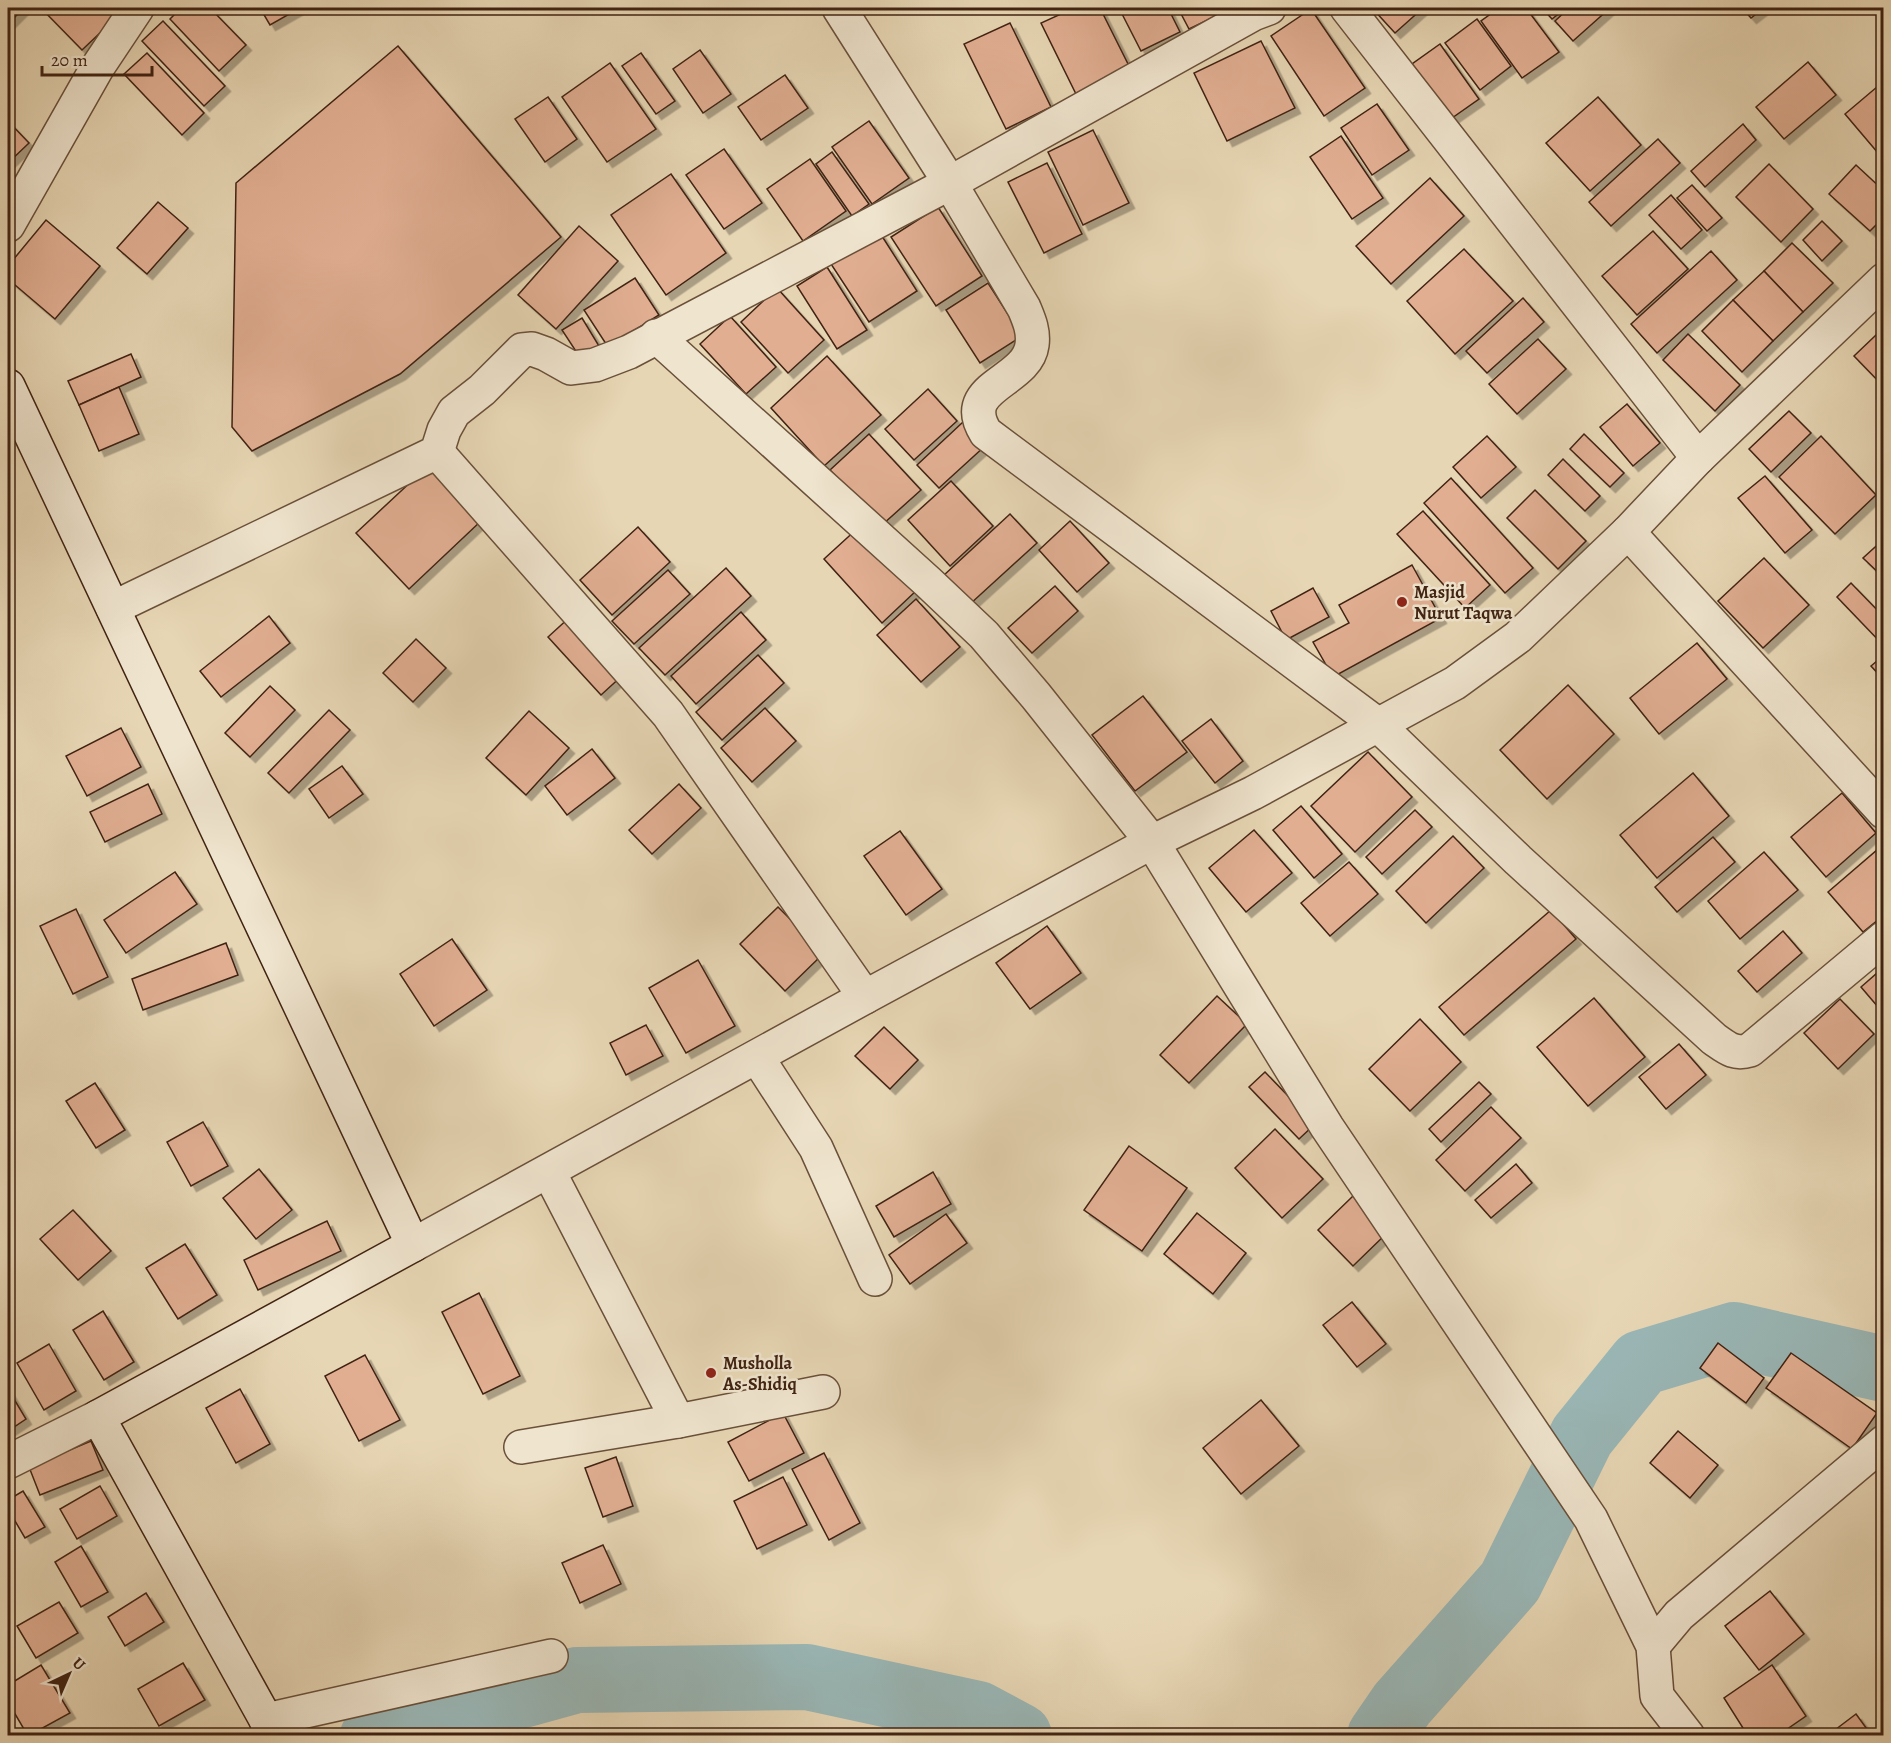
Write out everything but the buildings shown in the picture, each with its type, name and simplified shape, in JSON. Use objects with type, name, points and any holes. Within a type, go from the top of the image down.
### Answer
[{"type":"street","points":[[8,225],[97,68],[137,8]]},
{"type":"street","points":[[839,8],[950,183],[1024,308],[1032,329],[1032,346],[1025,360],[984,397],[978,406],[978,420],[986,433],[1377,724],[1527,867],[1714,1039],[1729,1049],[1739,1053],[1750,1050],[1884,938]]},
{"type":"street","points":[[1347,8],[1698,458]]},
{"type":"street","points":[[113,608],[437,452],[444,430],[454,412],[482,390],[522,350],[532,349],[571,368],[582,368],[629,352],[950,183],[1257,10]]},
{"type":"street","points":[[8,1462],[98,1417],[1152,842],[1254,793],[1455,683],[1518,637],[1628,532],[1698,458],[1884,280]]},
{"type":"street","points":[[656,336],[984,635],[1036,696],[1152,842],[1327,1128],[1591,1519],[1653,1646],[1657,1695],[1688,1736]]},
{"type":"street","points":[[8,386],[413,1245]]},
{"type":"street","points":[[437,452],[668,714],[865,997]]},
{"type":"street","points":[[1628,532],[1884,812]]},
{"type":"street","points":[[757,1057],[816,1148],[875,1279]]},
{"type":"street","points":[[549,1172],[678,1421]]},
{"type":"street","points":[[520,1447],[678,1421],[824,1392]]},
{"type":"street","points":[[98,1417],[271,1729],[551,1656]]},
{"type":"street","points":[[1653,1646],[1679,1616],[1884,1442]]},
{"type":"waterway","points":[[1380,1736],[1402,1704],[1510,1582],[1582,1436],[1641,1363],[1734,1335],[1884,1369]]},
{"type":"waterway","points":[[373,1736],[577,1680],[807,1677],[978,1714],[1019,1736]]},
{"type":"place","name":"Masjid Nurut Taqwa","points":[[1402,602]]},
{"type":"place","name":"Musholla As-Shidiq","points":[[711,1373]]}]
